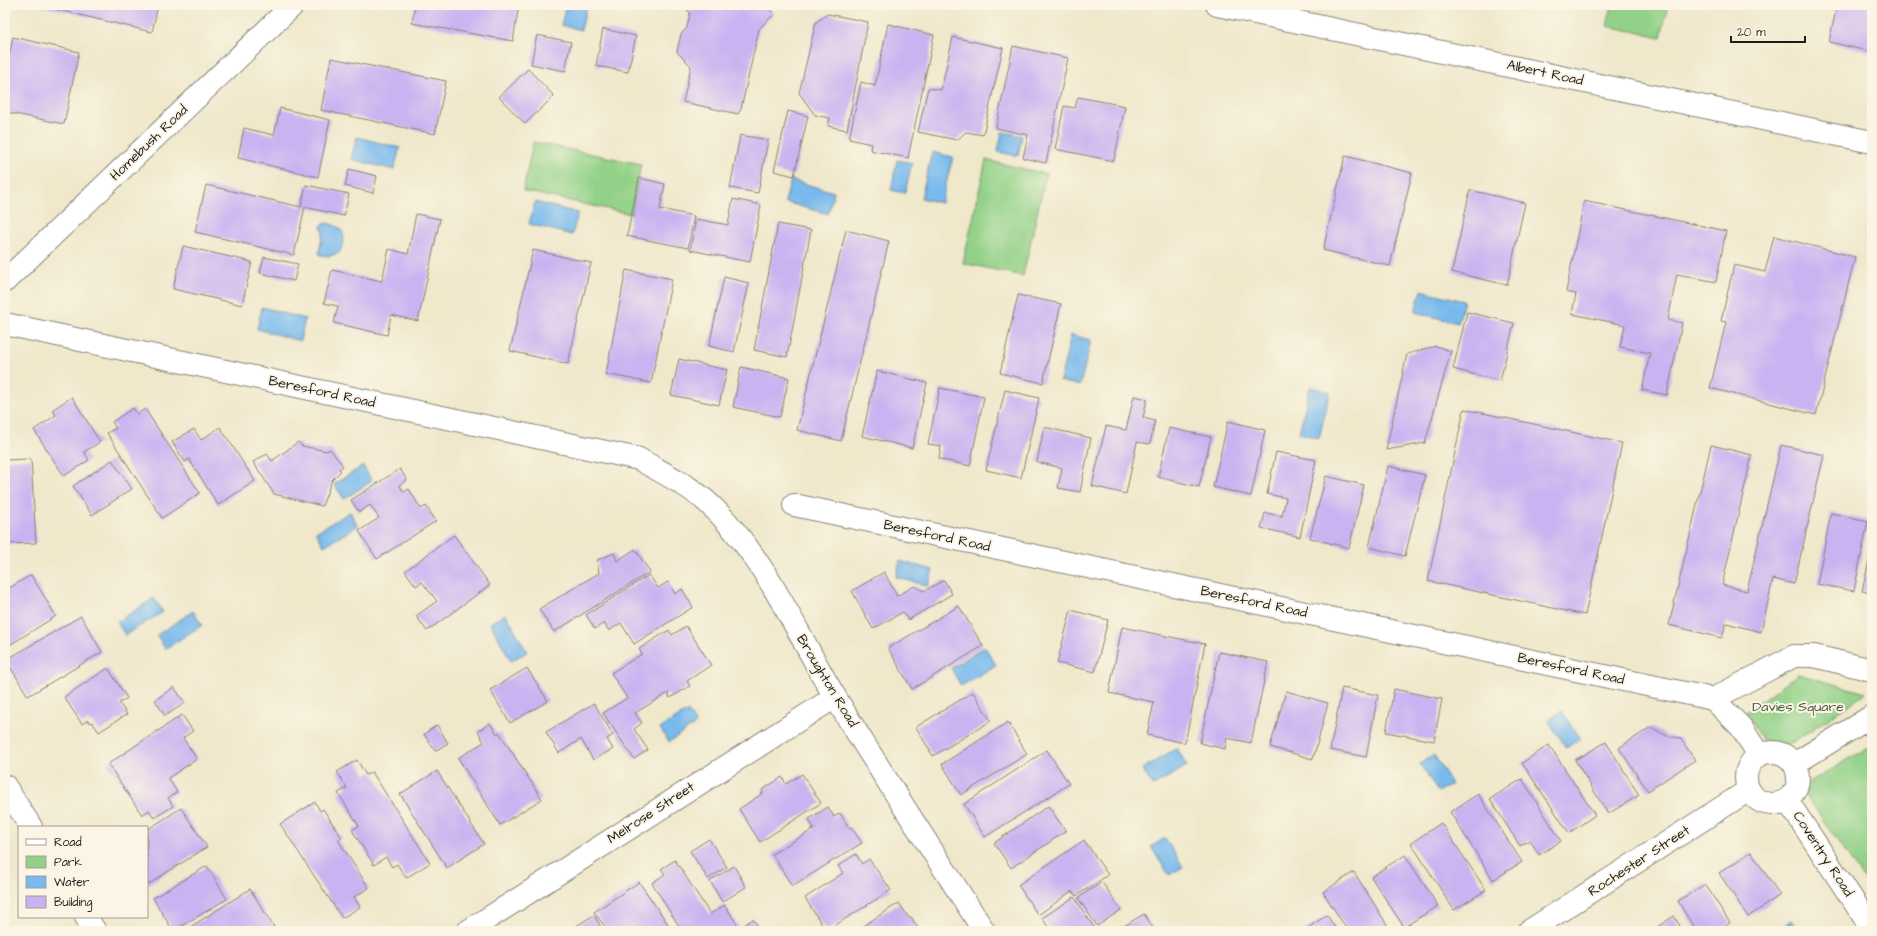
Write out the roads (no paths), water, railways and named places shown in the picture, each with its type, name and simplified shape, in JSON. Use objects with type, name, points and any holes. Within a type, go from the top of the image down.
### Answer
[{"type":"street","name":"Homebush Road","points":[[5,281],[293,5]]},
{"type":"street","name":"Albert Road","points":[[1217,5],[1872,142]]},
{"type":"street","name":"Beresford Road","points":[[5,324],[639,460]]},
{"type":"street","name":"Broughton Road","points":[[639,460],[705,500],[742,540],[758,564],[835,697],[984,931]]},
{"type":"street","name":"Beresford Road","points":[[794,506],[1713,699]]},
{"type":"street","points":[[1759,755],[1741,727],[1713,699],[1794,656],[1814,656],[1872,670]]},
{"type":"street","name":"Melrose Street","points":[[468,931],[835,697]]},
{"type":"street","points":[[1794,764],[1872,716]]},
{"type":"street","points":[[1767,752],[1776,752],[1784,755],[1794,764],[1797,772],[1797,785],[1787,800],[1779,803],[1766,804],[1754,797],[1749,790],[1746,782],[1747,769],[1752,761],[1759,755],[1767,752]]},
{"type":"street","points":[[5,786],[30,826]]},
{"type":"street","name":"Rochester Street","points":[[1529,931],[1749,790]]},
{"type":"street","name":"Coventry Road","points":[[1787,800],[1872,929]]},
{"type":"street","points":[[87,918],[95,931]]},
{"type":"water","points":[[566,5],[587,5],[581,30],[561,25]]},
{"type":"water","points":[[1002,132],[1022,136],[1018,156],[998,152]]},
{"type":"water","points":[[357,137],[400,148],[394,170],[351,159]]},
{"type":"water","points":[[932,152],[953,157],[941,203],[921,198]]},
{"type":"water","points":[[897,160],[912,163],[905,193],[891,190]]},
{"type":"water","points":[[791,180],[834,192],[828,214],[785,202]]},
{"type":"water","points":[[535,202],[578,213],[572,235],[529,224]]},
{"type":"water","points":[[326,223],[341,230],[344,237],[339,253],[330,256],[320,255],[319,252],[323,233],[321,226]]},
{"type":"water","points":[[1421,290],[1464,301],[1458,323],[1415,312]]},
{"type":"water","points":[[262,307],[305,319],[300,341],[257,329]]},
{"type":"water","points":[[1071,335],[1091,340],[1080,386],[1060,381]]},
{"type":"water","points":[[1310,387],[1330,392],[1319,438],[1299,433]]},
{"type":"water","points":[[363,466],[372,481],[344,499],[334,484]]},
{"type":"water","points":[[350,512],[358,526],[324,546],[316,532]]},
{"type":"water","points":[[900,561],[933,570],[928,586],[896,577]]},
{"type":"water","points":[[154,598],[163,612],[125,635],[117,622]]},
{"type":"water","points":[[193,611],[202,625],[165,649],[157,635]]},
{"type":"water","points":[[506,614],[527,652],[511,661],[490,623]]},
{"type":"water","points":[[985,647],[996,665],[961,686],[951,668]]},
{"type":"water","points":[[688,711],[696,724],[669,742],[660,728]]},
{"type":"water","points":[[1562,711],[1580,739],[1566,748],[1548,720]]},
{"type":"water","points":[[1177,748],[1187,766],[1153,786],[1142,769]]},
{"type":"water","points":[[1434,755],[1452,784],[1438,792],[1420,764]]},
{"type":"water","points":[[1165,838],[1183,867],[1169,875],[1151,847]]},
{"type":"water","points":[[1792,920],[1799,931],[1773,931]]},
{"type":"park label","name":"Davies Square","points":[[1798,707]]}]
